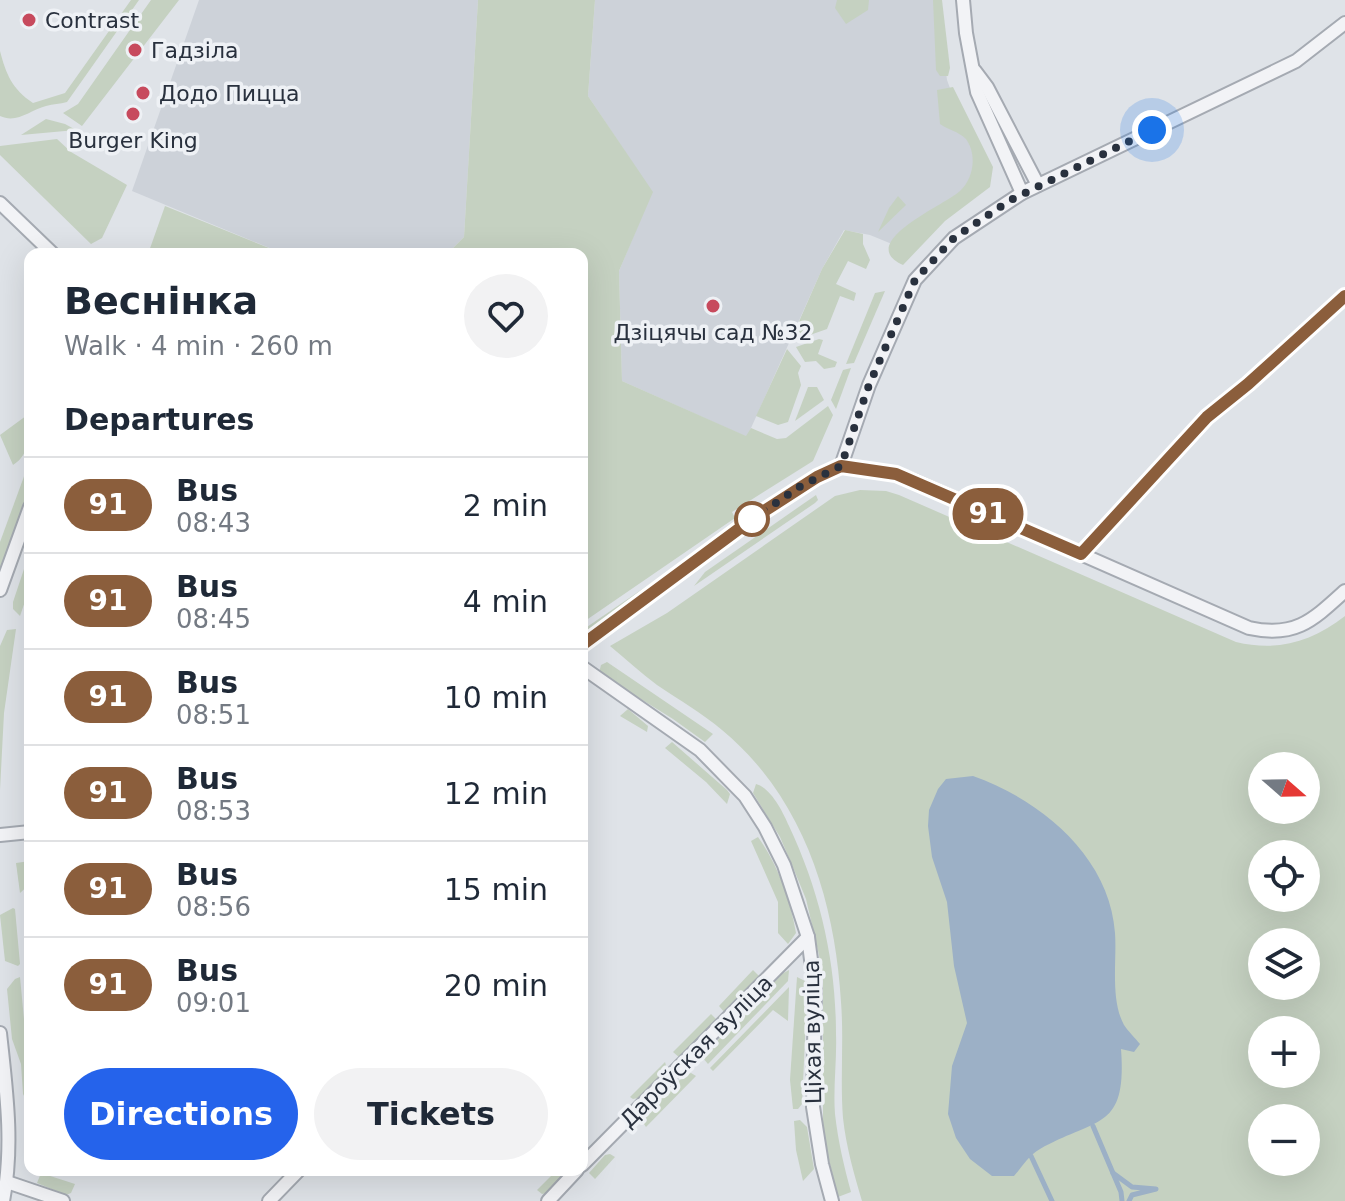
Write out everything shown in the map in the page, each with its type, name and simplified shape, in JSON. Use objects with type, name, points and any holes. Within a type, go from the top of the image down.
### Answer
[{"type":"street","points":[[963,0],[977,92],[1022,193]]},
{"type":"street","points":[[841,466],[869,385],[915,280],[954,238],[1022,193],[1296,61],[1345,23]]},
{"type":"street","points":[[975,71],[987,87],[1038,185]]},
{"type":"street","points":[[0,203],[47,248]]},
{"type":"street","points":[[1081,554],[1207,417],[1345,296]]},
{"type":"street","points":[[588,641],[755,517],[817,477],[841,466],[896,474],[1249,628],[1266,632],[1292,630],[1305,625],[1345,591]]},
{"type":"street","points":[[0,590],[24,524]]},
{"type":"street","name":"Ціхая вуліца","points":[[588,671],[700,750],[745,796],[784,865],[808,937],[815,990],[813,1107],[819,1150],[832,1201]]},
{"type":"street","points":[[0,835],[24,833]]},
{"type":"street","name":"Дароўская вуліца","points":[[588,1159],[808,937]]},
{"type":"street","points":[[0,1033],[8,1111],[7,1182],[3,1201]]},
{"type":"street","points":[[588,1151],[592,1155]]},
{"type":"street","points":[[269,1201],[293,1176]]},
{"type":"street","points":[[548,1201],[571,1176]]},
{"type":"street","points":[[7,1182],[63,1201]]},
{"type":"shaded area","points":[[199,0],[478,0],[464,237],[453,248],[270,248],[132,191]]},
{"type":"shaded area","points":[[595,0],[937,0],[947,80],[962,121],[979,154],[969,196],[909,251],[870,235],[844,230],[822,269],[747,437],[622,381],[619,271],[652,192],[588,96]]},
{"type":"green space","points":[[131,0],[139,0],[67,102],[18,117],[0,116],[0,51],[11,80],[33,103],[65,93]]},
{"type":"green space","points":[[151,0],[179,0],[82,126],[63,113],[78,104]]},
{"type":"green space","points":[[478,0],[595,0],[588,96],[653,192],[619,271],[622,381],[746,436],[751,428],[777,439],[786,438],[828,406],[833,415],[813,461],[732,512],[735,518],[588,619],[588,248],[453,248],[464,237]]},
{"type":"green space","points":[[837,0],[869,0],[868,10],[846,24],[835,8]]},
{"type":"green space","points":[[933,0],[942,0],[950,68],[948,76],[940,76],[936,70]]},
{"type":"green space","points":[[953,87],[993,167],[990,187],[945,221],[903,265],[891,256],[889,246],[896,236],[960,191],[971,173],[972,152],[966,139],[940,124],[937,90]]},
{"type":"green space","points":[[46,119],[65,124],[76,130],[21,135]]},
{"type":"green space","points":[[57,139],[71,152],[127,185],[102,238],[91,244],[0,155],[0,146]]},
{"type":"green space","points":[[898,196],[906,205],[878,232],[889,208]]},
{"type":"green space","points":[[165,206],[269,248],[150,248]]},
{"type":"green space","points":[[845,230],[863,234],[863,244],[870,260],[866,269],[848,261],[836,284],[856,293],[854,301],[840,296],[827,329],[790,342],[822,269]]},
{"type":"green space","points":[[885,291],[854,363],[846,364],[875,293]]},
{"type":"green space","points":[[823,340],[818,354],[837,362],[835,367],[824,369],[816,361],[805,362],[796,347]]},
{"type":"green space","points":[[787,349],[801,366],[798,373],[801,385],[788,422],[778,425],[756,416]]},
{"type":"green space","points":[[851,368],[836,409],[831,400],[843,370]]},
{"type":"green space","points":[[808,387],[817,387],[824,400],[795,421]]},
{"type":"green space","points":[[24,417],[24,453],[13,465],[0,435]]},
{"type":"green space","points":[[24,476],[24,506],[0,570],[0,542]]},
{"type":"green space","points":[[860,490],[899,495],[1236,642],[1266,646],[1294,642],[1320,632],[1345,616],[1345,1201],[862,1201],[843,1118],[842,1016],[837,964],[822,889],[810,853],[774,786],[750,757],[722,730],[657,685],[610,646],[667,613],[835,496]]},
{"type":"green space","points":[[816,495],[818,500],[815,503],[694,586],[705,572]]},
{"type":"green space","points":[[733,527],[678,571],[588,630],[588,626]]},
{"type":"green space","points":[[24,569],[24,604],[20,616],[13,609]]},
{"type":"green space","points":[[16,629],[4,713],[0,790],[0,646],[7,630]]},
{"type":"green space","points":[[607,662],[713,734],[705,742],[599,673],[601,665]]},
{"type":"green space","points":[[628,709],[648,726],[647,732],[620,716]]},
{"type":"green space","points":[[672,742],[727,790],[730,794],[727,804],[665,748]]},
{"type":"green space","points":[[756,784],[771,795],[786,820],[809,876],[824,927],[835,1007],[835,1114],[851,1192],[838,1197],[823,1135],[823,981],[819,955],[806,899],[780,837],[753,793]]},
{"type":"green space","points":[[758,837],[777,871],[790,908],[796,933],[788,944],[778,933],[778,902],[751,841]]},
{"type":"green space","points":[[24,862],[24,889],[20,893],[16,863]]},
{"type":"green space","points":[[13,908],[18,966],[5,961],[0,915]]},
{"type":"green space","points":[[753,970],[759,976],[725,1013],[719,1006]]},
{"type":"green space","points":[[789,970],[788,981],[708,1064],[702,1057],[778,976]]},
{"type":"green space","points":[[20,977],[24,1019],[24,1096],[21,1064],[12,1039],[7,989]]},
{"type":"green space","points":[[797,977],[805,981],[807,996],[802,1104],[798,1109],[793,1109],[790,1080]]},
{"type":"green space","points":[[789,987],[788,1021],[773,1010],[713,1071],[710,1068]]},
{"type":"green space","points":[[711,1014],[717,1020],[680,1058],[673,1052]]},
{"type":"green space","points":[[665,1062],[665,1073],[643,1097],[630,1097]]},
{"type":"green space","points":[[691,1073],[696,1076],[646,1127],[642,1121],[645,1114],[685,1075]]},
{"type":"green space","points":[[800,1120],[807,1127],[814,1169],[803,1181],[794,1121]]},
{"type":"green space","points":[[605,1155],[615,1157],[595,1179],[589,1173]]},
{"type":"green space","points":[[40,1176],[50,1176],[75,1184],[71,1193],[66,1195],[37,1183]]},
{"type":"green space","points":[[551,1176],[563,1176],[547,1193],[537,1190]]},
{"type":"water","points":[[973,776],[1023,800],[1046,816],[1086,856],[1110,905],[1115,933],[1116,992],[1120,1015],[1140,1044],[1134,1052],[1121,1049],[1119,1095],[1104,1118],[1040,1149],[1014,1176],[992,1176],[970,1159],[956,1138],[948,1114],[952,1066],[967,1023],[954,966],[947,902],[932,857],[929,810],[946,779]]},
{"type":"waterway","points":[[1093,1126],[1122,1201]]},
{"type":"waterway","points":[[1031,1156],[1052,1201]]},
{"type":"waterway","points":[[1113,1173],[1132,1187],[1156,1189],[1132,1195],[1129,1201]]},
{"type":"bus line","name":"91","points":[[588,641],[755,517],[817,477],[841,466],[896,474],[1081,554],[1207,417],[1345,296]]},
{"type":"place","name":"Contrast","points":[[29,20]]},
{"type":"place","name":"Гадзіла","points":[[135,50]]},
{"type":"place","name":"Додо Пицца","points":[[143,93]]},
{"type":"place","name":"Burger King","points":[[133,114]]},
{"type":"place","name":"Дзіцячы сад №32","points":[[713,306]]},
{"type":"route","points":[[752,519],[801,486],[841,466],[883,349],[915,280],[954,238],[1022,193],[1152,130]]}]
